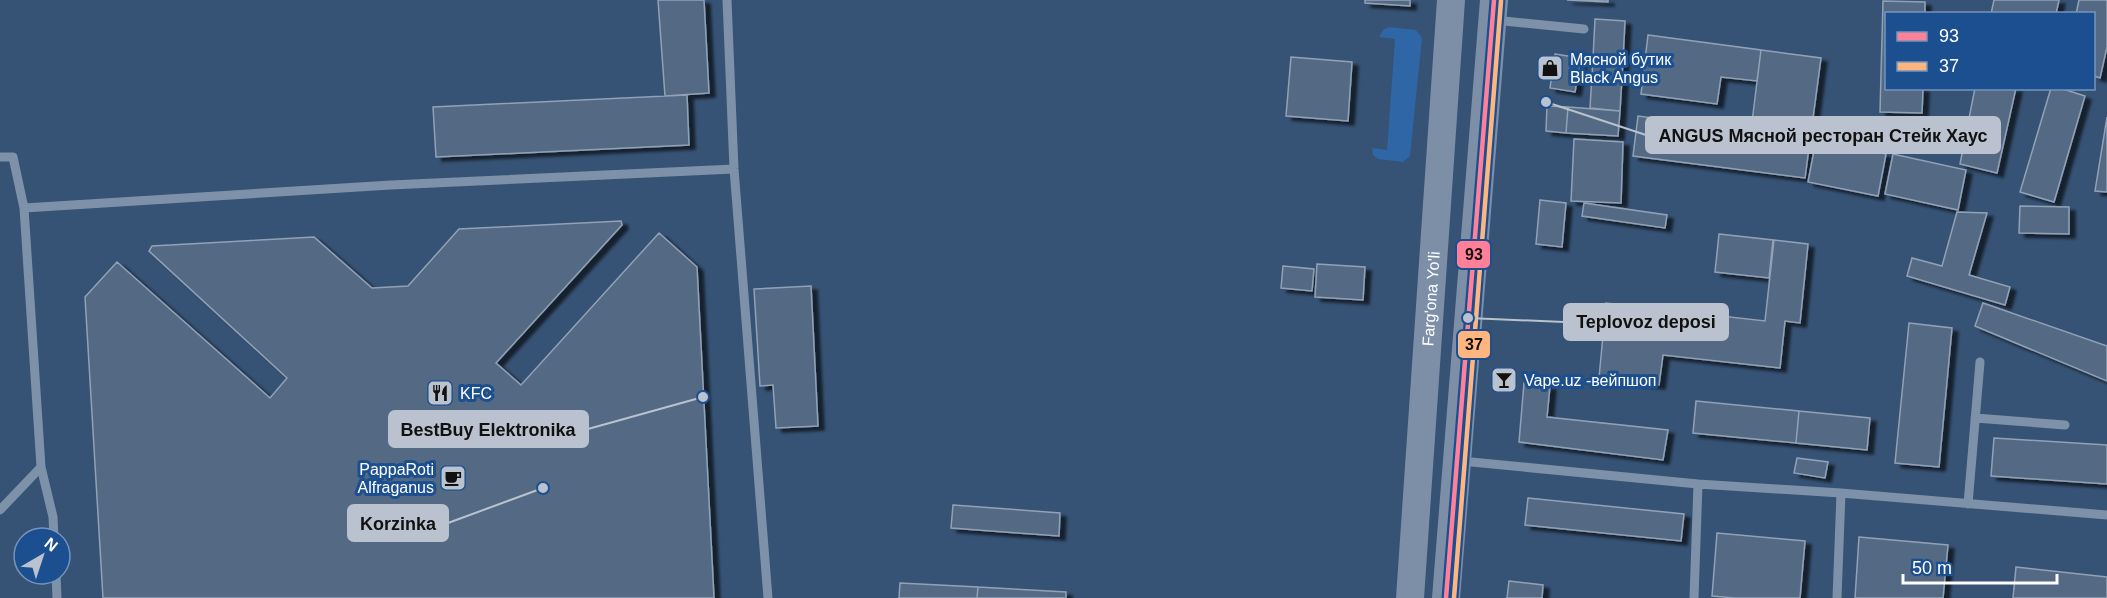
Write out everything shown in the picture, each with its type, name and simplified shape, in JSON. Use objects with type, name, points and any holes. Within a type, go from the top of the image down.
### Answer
[{"type":"main road","name":"Farg'ona Yo'li","points":[[1410,598],[1451,0]]},
{"type":"main road","points":[[1446,598],[1493,10]]},
{"type":"lane","points":[[727,0],[734,169],[768,598]]},
{"type":"lane","points":[[1493,10],[1584,29]]},
{"type":"lane","points":[[0,157],[13,157],[24,208],[41,467],[53,526]]},
{"type":"lane","points":[[24,208],[391,185],[734,169]]},
{"type":"lane","points":[[1968,504],[1980,362]]},
{"type":"lane","points":[[1975,418],[2065,425]]},
{"type":"lane","points":[[1457,460],[1698,484],[1841,493],[2107,515]]},
{"type":"lane","points":[[0,510],[41,467]]},
{"type":"lane","points":[[1694,598],[1698,484]]},
{"type":"lane","points":[[1837,598],[1841,493]]},
{"type":"shaded area","points":[[1389,27],[1416,30],[1422,38],[1410,156],[1403,162],[1378,159],[1373,155],[1372,148],[1387,150],[1395,39],[1379,37],[1383,30]]},
{"type":"building","points":[[658,0],[704,0],[709,93],[665,96]]},
{"type":"building","points":[[1365,0],[1410,0],[1410,6],[1365,3]]},
{"type":"building","points":[[1567,0],[1608,0],[1608,2]]},
{"type":"building","points":[[1994,0],[2059,0],[2056,12],[1991,12]]},
{"type":"building","points":[[2079,0],[2107,0],[2107,47],[2100,78],[2095,76],[2095,12],[2076,12]]},
{"type":"building","points":[[1883,1],[1925,2],[1925,12],[1885,12],[1885,90],[1923,90],[1922,113],[1880,112]]},
{"type":"building","points":[[1595,19],[1625,21],[1623,60],[1593,58]]},
{"type":"building","points":[[1648,35],[1761,50],[1757,81],[1721,77],[1717,104],[1641,94]]},
{"type":"building","points":[[1761,50],[1821,58],[1805,178],[1633,156],[1638,116],[1751,130]]},
{"type":"building","points":[[1555,54],[1581,58],[1575,92],[1550,88]]},
{"type":"building","points":[[1291,57],[1352,62],[1348,121],[1286,116]]},
{"type":"building","points":[[1593,58],[1623,60],[1620,111],[1590,108]]},
{"type":"building","points":[[1975,90],[2016,90],[1997,173],[1960,164]]},
{"type":"building","points":[[2050,90],[2066,90],[2085,96],[2054,202],[2020,192]]},
{"type":"building","points":[[687,95],[689,145],[436,157],[433,107]]},
{"type":"building","points":[[1547,106],[1568,107],[1566,133],[1546,131]]},
{"type":"building","points":[[1568,107],[1620,111],[1618,136],[1566,133]]},
{"type":"building","points":[[2107,117],[2107,192],[2095,191]]},
{"type":"building","points":[[1574,139],[1623,142],[1621,203],[1571,201]]},
{"type":"building","points":[[1816,140],[1886,154],[1878,196],[1808,182]]},
{"type":"building","points":[[1893,154],[1966,170],[1958,210],[1885,194]]},
{"type":"building","points":[[1540,200],[1566,203],[1562,247],[1536,244]]},
{"type":"building","points":[[1584,203],[1667,215],[1665,228],[1582,216]]},
{"type":"building","points":[[2020,206],[2069,207],[2069,234],[2019,233]]},
{"type":"building","points":[[1957,212],[1987,213],[1969,275],[2010,287],[2005,305],[1907,276],[1912,258],[1942,266]]},
{"type":"building","points":[[621,221],[622,225],[496,363],[521,385],[659,233],[697,267],[714,598],[103,598],[85,297],[117,262],[270,398],[287,378],[149,251],[152,246],[314,237],[372,288],[408,286],[459,229]]},
{"type":"building","points":[[1719,234],[1773,240],[1769,278],[1715,272]]},
{"type":"building","points":[[1774,240],[1808,244],[1800,323],[1785,321],[1780,368],[1663,355],[1659,385],[1599,378],[1606,303],[1765,321]]},
{"type":"building","points":[[1317,264],[1365,267],[1363,300],[1315,297]]},
{"type":"building","points":[[1283,266],[1314,269],[1312,291],[1281,288]]},
{"type":"building","points":[[811,286],[818,426],[776,428],[773,385],[760,386],[754,289]]},
{"type":"building","points":[[1983,303],[2107,346],[2107,381],[1975,326]]},
{"type":"building","points":[[1909,323],[1952,328],[1939,467],[1895,463]]},
{"type":"building","points":[[1524,383],[1550,386],[1547,417],[1668,430],[1663,460],[1519,442]]},
{"type":"building","points":[[1696,401],[1799,411],[1796,443],[1693,433]]},
{"type":"building","points":[[1799,411],[1870,418],[1867,450],[1796,443]]},
{"type":"building","points":[[1994,438],[2107,445],[2107,484],[1991,476]]},
{"type":"building","points":[[1797,458],[1828,462],[1825,478],[1794,473]]},
{"type":"building","points":[[1528,498],[1684,514],[1681,541],[1525,525]]},
{"type":"building","points":[[953,505],[1060,513],[1059,536],[951,528]]},
{"type":"building","points":[[1717,533],[1805,541],[1800,598],[1712,596]]},
{"type":"building","points":[[1859,537],[1948,545],[1943,598],[1855,598]]},
{"type":"building","points":[[2016,567],[2107,577],[2107,598],[2013,598]]},
{"type":"building","points":[[1509,581],[1543,585],[1542,598],[1507,598]]},
{"type":"building","points":[[900,583],[978,587],[977,598],[899,598]]},
{"type":"building","points":[[978,587],[1066,592],[1066,598],[977,598]]},
{"type":"transit line","name":"93","points":[[1446,598],[1494,0]]},
{"type":"transit line","name":"37","points":[[1454,598],[1501,1]]},
{"type":"place","name":"Мясной бутик Black Angus","points":[[1550,68]]},
{"type":"place","name":"ANGUS Мясной ресторан Стейк Хаус","points":[[1546,102]]},
{"type":"place","name":"Teplovoz deposi","points":[[1468,318]]},
{"type":"place","name":"Vape.uz -вейпшоп","points":[[1504,380]]},
{"type":"place","name":"KFC","points":[[440,393]]},
{"type":"place","name":"BestBuy Elektronika","points":[[703,397]]},
{"type":"place","name":"PappaRoti Alfraganus","points":[[453,478]]},
{"type":"place","name":"Korzinka","points":[[543,488]]}]
